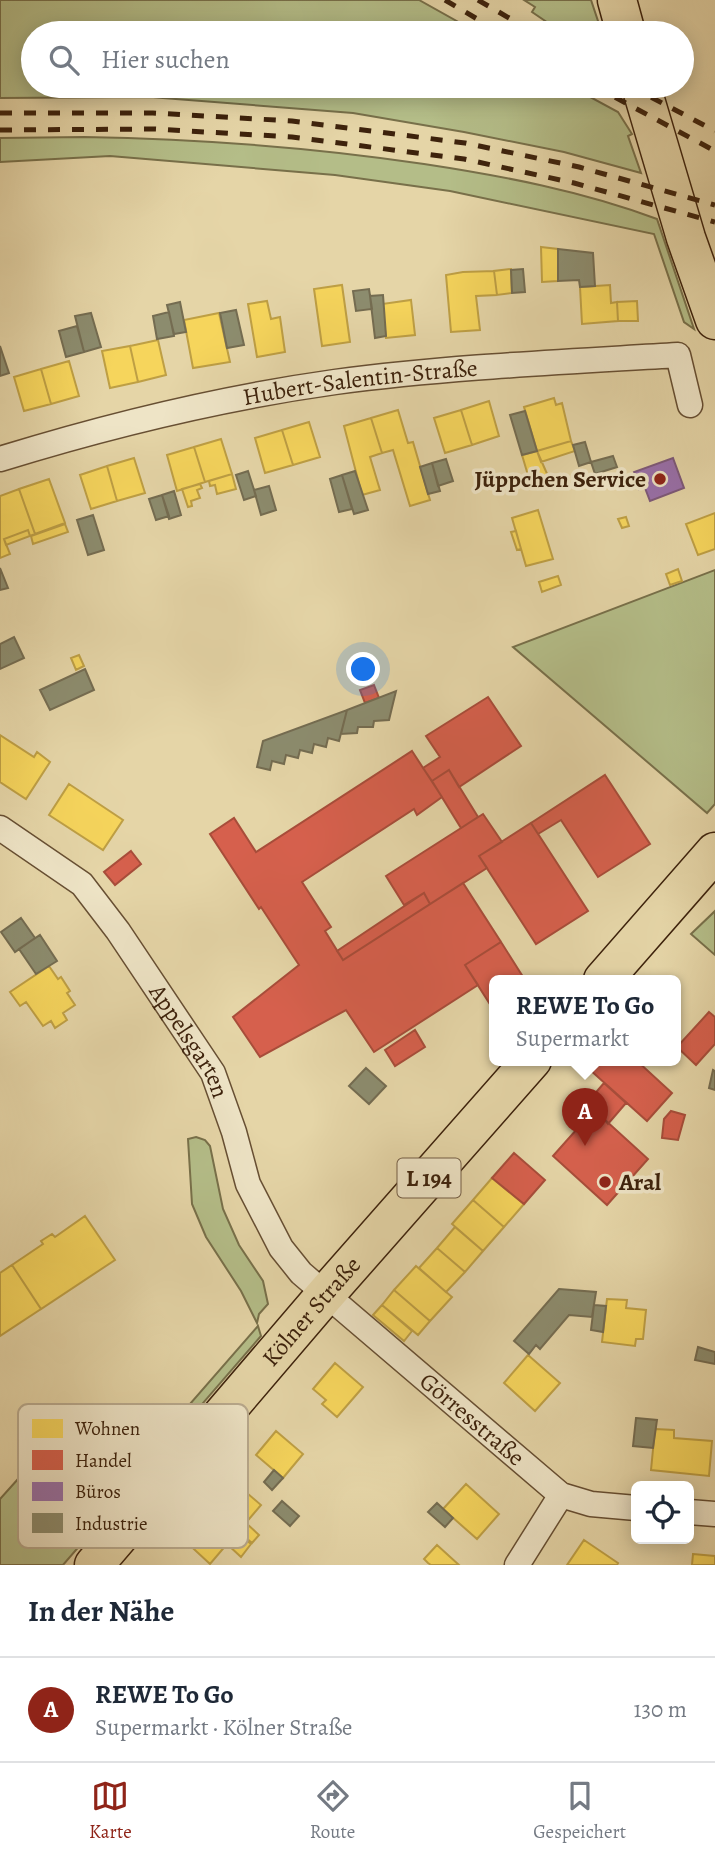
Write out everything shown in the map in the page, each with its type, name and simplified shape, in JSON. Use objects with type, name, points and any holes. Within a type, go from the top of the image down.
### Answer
[{"type":"main road","points":[[617,0],[623,21]]},
{"type":"main road","points":[[645,98],[686,238],[715,320]]},
{"type":"main road","points":[[607,975],[715,852]]},
{"type":"main road","name":"Kölner Straße","points":[[232,1404],[527,1066]]},
{"type":"main road","name":"Kölner Straße","points":[[94,1565],[109,1548]]},
{"type":"street","name":"Hubert-Salentin-Straße","points":[[0,459],[141,419],[257,395],[334,382],[460,369],[678,355],[690,405]]},
{"type":"street","name":"Appelsgarten","points":[[0,828],[82,884],[118,932],[213,1073],[231,1120],[248,1184],[272,1233],[288,1258],[326,1295]]},
{"type":"street","name":"Görresstraße","points":[[326,1295],[561,1495],[591,1504],[631,1508]]},
{"type":"street","points":[[517,1565],[561,1495]]},
{"type":"street","points":[[694,1512],[715,1514]]},
{"type":"green space","points":[[0,0],[419,0],[457,21],[21,21],[21,98],[0,98]]},
{"type":"green space","points":[[524,0],[591,0],[598,21],[545,21],[532,12],[535,7]]},
{"type":"green space","points":[[163,98],[592,98],[618,112],[632,134],[628,136],[641,173],[564,152],[353,113]]},
{"type":"green space","points":[[84,137],[254,145],[382,158],[513,179],[629,209],[657,219],[694,329],[684,322],[654,234],[450,191],[335,175],[110,156],[0,162],[0,138]]},
{"type":"green space","points":[[715,570],[715,804],[707,813],[513,647]]},
{"type":"green space","points":[[715,911],[715,955],[691,934]]},
{"type":"green space","points":[[196,1137],[205,1140],[210,1146],[223,1209],[239,1245],[263,1281],[268,1304],[259,1314],[257,1323],[241,1291],[206,1237],[192,1204],[188,1139]]},
{"type":"green space","points":[[258,1326],[261,1336],[202,1404],[190,1404]]},
{"type":"green space","points":[[18,1479],[18,1548],[78,1548],[63,1565],[0,1565],[0,1499]]},
{"type":"building: Wohnen","points":[[541,247],[558,249],[558,281],[542,282]]},
{"type":"building: Wohnen","points":[[511,269],[512,293],[497,295],[494,271]]},
{"type":"building: Wohnen","points":[[494,271],[497,295],[476,296],[480,330],[451,332],[446,275]]},
{"type":"building: Wohnen","points":[[342,285],[350,342],[322,346],[314,289]]},
{"type":"building: Wohnen","points":[[610,285],[611,303],[617,302],[618,321],[582,324],[580,287]]},
{"type":"building: Wohnen","points":[[411,300],[415,335],[386,338],[382,304]]},
{"type":"building: Wohnen","points":[[267,301],[271,319],[280,317],[285,352],[257,357],[248,304]]},
{"type":"building: Wohnen","points":[[637,301],[638,321],[618,321],[617,302]]},
{"type":"building: Wohnen","points":[[219,313],[230,362],[193,368],[184,320]]},
{"type":"building: Wohnen","points":[[158,340],[166,375],[138,382],[130,346]]},
{"type":"building: Wohnen","points":[[130,346],[138,382],[110,388],[102,351]]},
{"type":"building: Wohnen","points":[[69,361],[79,396],[51,404],[41,369]]},
{"type":"building: Wohnen","points":[[41,369],[51,404],[24,411],[14,377]]},
{"type":"building: Wohnen","points":[[554,398],[556,405],[562,403],[571,441],[537,451],[524,407]]},
{"type":"building: Wohnen","points":[[489,401],[499,436],[472,445],[461,410]]},
{"type":"building: Wohnen","points":[[398,410],[408,443],[413,442],[430,500],[410,506],[393,450],[382,453],[371,418]]},
{"type":"building: Wohnen","points":[[461,410],[472,445],[445,453],[434,418]]},
{"type":"building: Wohnen","points":[[371,418],[382,453],[370,457],[380,490],[362,495],[344,426]]},
{"type":"building: Wohnen","points":[[309,422],[320,457],[293,465],[282,430]]},
{"type":"building: Wohnen","points":[[282,430],[293,465],[265,473],[255,438]]},
{"type":"building: Wohnen","points":[[221,439],[232,474],[205,482],[194,447]]},
{"type":"building: Wohnen","points":[[571,441],[575,451],[541,462],[537,451]]},
{"type":"building: Wohnen","points":[[194,447],[205,482],[177,491],[167,455]]},
{"type":"building: Wohnen","points":[[537,451],[548,476],[530,482],[522,455]]},
{"type":"building: Wohnen","points":[[134,458],[145,493],[117,501],[107,466]]},
{"type":"building: Wohnen","points":[[107,466],[117,501],[91,509],[80,475]]},
{"type":"building: Wohnen","points":[[232,474],[236,489],[217,494],[215,485],[210,486],[209,481]]},
{"type":"building: Wohnen","points":[[49,479],[65,523],[35,534],[19,489]]},
{"type":"building: Wohnen","points":[[200,484],[202,488],[197,490],[200,498],[191,501],[192,506],[188,507],[182,489]]},
{"type":"building: Wohnen","points":[[19,489],[35,534],[30,536],[28,530],[4,539],[10,554],[0,558],[0,496]]},
{"type":"building: Wohnen","points":[[538,510],[553,559],[526,566],[512,518]]},
{"type":"building: Wohnen","points":[[715,513],[715,549],[698,555],[686,524]]},
{"type":"building: Wohnen","points":[[626,517],[629,526],[622,528],[618,519]]},
{"type":"building: Wohnen","points":[[65,524],[68,532],[33,544],[31,536]]},
{"type":"building: Wohnen","points":[[28,530],[30,536],[6,545],[4,539]]},
{"type":"building: Wohnen","points":[[516,531],[521,549],[517,550],[511,532]]},
{"type":"building: Wohnen","points":[[678,569],[682,581],[670,585],[666,574]]},
{"type":"building: Wohnen","points":[[558,576],[561,585],[542,592],[539,582]]},
{"type":"building: Wohnen","points":[[79,655],[84,666],[76,670],[71,658]]},
{"type":"building: Wohnen","points":[[0,735],[34,757],[37,752],[50,762],[26,799],[0,782]]},
{"type":"building: Wohnen","points":[[69,784],[123,820],[103,850],[49,815]]},
{"type":"building: Wohnen","points":[[49,966],[58,979],[61,977],[75,1005],[63,1013],[67,1020],[55,1028],[51,1021],[43,1026],[26,1002],[20,1006],[10,992]]},
{"type":"building: Wohnen","points":[[492,1178],[524,1204],[504,1227],[473,1200]]},
{"type":"building: Wohnen","points":[[473,1200],[504,1227],[483,1251],[452,1224]]},
{"type":"building: Wohnen","points":[[85,1216],[115,1260],[41,1309],[12,1265],[43,1244],[41,1241],[52,1234],[55,1237]]},
{"type":"building: Wohnen","points":[[455,1227],[483,1251],[465,1272],[437,1248]]},
{"type":"building: Wohnen","points":[[437,1248],[465,1272],[446,1292],[419,1268]]},
{"type":"building: Wohnen","points":[[12,1265],[41,1309],[0,1336],[0,1273]]},
{"type":"building: Wohnen","points":[[416,1266],[452,1297],[430,1321],[394,1290]]},
{"type":"building: Wohnen","points":[[394,1290],[430,1321],[418,1335],[382,1305]]},
{"type":"building: Wohnen","points":[[607,1299],[627,1300],[626,1308],[646,1310],[643,1339],[636,1339],[635,1346],[602,1342]]},
{"type":"building: Wohnen","points":[[382,1305],[412,1331],[404,1341],[373,1315]]},
{"type":"building: Wohnen","points":[[528,1355],[560,1383],[535,1411],[504,1383]]},
{"type":"building: Wohnen","points":[[335,1363],[363,1387],[337,1417],[322,1404],[326,1400],[313,1389]]},
{"type":"building: Wohnen","points":[[655,1429],[674,1430],[674,1438],[712,1441],[709,1476],[651,1470]]},
{"type":"building: Wohnen","points":[[276,1431],[303,1454],[283,1478],[256,1455]]},
{"type":"building: Wohnen","points":[[466,1484],[499,1514],[477,1539],[443,1509]]},
{"type":"building: Wohnen","points":[[248,1494],[261,1505],[248,1520]]},
{"type":"building: Wohnen","points":[[248,1525],[259,1535],[252,1543],[248,1540]]},
{"type":"building: Wohnen","points":[[584,1540],[618,1563],[617,1565],[567,1565]]},
{"type":"building: Wohnen","points":[[437,1545],[459,1565],[428,1563],[424,1559]]},
{"type":"building: Wohnen","points":[[193,1548],[224,1548],[210,1564]]},
{"type":"building: Wohnen","points":[[231,1548],[248,1548],[241,1557]]},
{"type":"building: Wohnen","points":[[693,1554],[715,1556],[715,1565],[692,1565]]},
{"type":"building: Handel","points":[[374,685],[379,698],[365,703],[360,690]]},
{"type":"building: Handel","points":[[488,697],[521,746],[459,787],[449,770],[432,781],[423,768],[440,757],[426,736]]},
{"type":"building: Handel","points":[[412,751],[442,797],[417,815],[414,809],[302,882],[331,927],[325,931],[343,960],[463,883],[501,942],[465,965],[478,985],[374,1052],[346,1010],[260,1057],[233,1017],[299,965],[210,834],[234,818],[256,852]]},
{"type":"building: Handel","points":[[449,770],[478,817],[461,828],[432,781]]},
{"type":"building: Handel","points":[[605,775],[650,844],[598,877],[561,820],[538,834],[531,823]]},
{"type":"building: Handel","points":[[483,814],[502,842],[479,856],[487,868],[430,904],[424,893],[404,905],[386,876]]},
{"type":"building: Handel","points":[[531,823],[588,911],[536,944],[479,856]]},
{"type":"building: Handel","points":[[131,851],[141,864],[115,885],[104,872]]},
{"type":"building: Handel","points":[[424,893],[430,904],[343,960],[337,951]]},
{"type":"building: Handel","points":[[501,942],[522,975],[489,975],[489,1003],[465,965]]},
{"type":"building: Handel","points":[[709,1012],[715,1017],[715,1044],[696,1065],[681,1051],[681,1043]]},
{"type":"building: Handel","points":[[415,1030],[425,1047],[395,1066],[385,1050]]},
{"type":"building: Handel","points":[[592,1066],[643,1066],[672,1093],[647,1121],[589,1069]]},
{"type":"building: Handel","points":[[604,1083],[626,1103],[608,1124],[604,1119],[585,1120],[581,1125],[573,1119]]},
{"type":"building: Handel","points":[[671,1111],[685,1115],[678,1140],[662,1138],[664,1119]]},
{"type":"building: Handel","name":"Aral","points":[[604,1119],[648,1159],[607,1205],[553,1156],[585,1120]]},
{"type":"building: Handel","points":[[514,1153],[545,1180],[524,1204],[492,1178]]},
{"type":"building: Büros","points":[[673,458],[684,488],[650,501],[645,488],[639,489],[634,472]]},
{"type":"building: Industrie","points":[[558,249],[593,253],[595,286],[580,287],[579,280],[558,281]]},
{"type":"building: Industrie","points":[[523,269],[525,292],[512,293],[511,270]]},
{"type":"building: Industrie","points":[[369,289],[372,309],[356,311],[353,291]]},
{"type":"building: Industrie","points":[[383,295],[386,336],[375,338],[370,296]]},
{"type":"building: Industrie","points":[[180,302],[186,332],[174,334],[167,305]]},
{"type":"building: Industrie","points":[[236,310],[244,345],[227,348],[220,313]]},
{"type":"building: Industrie","points":[[169,312],[174,336],[157,339],[153,316]]},
{"type":"building: Industrie","points":[[91,313],[101,347],[84,352],[75,316]]},
{"type":"building: Industrie","points":[[77,326],[84,352],[66,357],[59,331]]},
{"type":"building: Industrie","points":[[0,346],[9,373],[0,376]]},
{"type":"building: Industrie","points":[[525,411],[537,451],[522,455],[510,415]]},
{"type":"building: Industrie","points":[[585,442],[591,462],[579,466],[573,445]]},
{"type":"building: Industrie","points":[[613,456],[617,467],[595,474],[591,462]]},
{"type":"building: Industrie","points":[[446,459],[453,481],[438,486],[432,463]]},
{"type":"building: Industrie","points":[[432,463],[440,491],[428,494],[420,467]]},
{"type":"building: Industrie","points":[[248,471],[256,496],[244,500],[236,475]]},
{"type":"building: Industrie","points":[[355,471],[368,510],[354,514],[342,475]]},
{"type":"building: Industrie","points":[[342,475],[352,509],[339,512],[330,479]]},
{"type":"building: Industrie","points":[[269,486],[276,510],[261,515],[254,490]]},
{"type":"building: Industrie","points":[[174,491],[181,515],[169,519],[162,495]]},
{"type":"building: Industrie","points":[[162,495],[169,516],[156,520],[149,499]]},
{"type":"building: Industrie","points":[[93,515],[104,550],[88,555],[77,520]]},
{"type":"building: Industrie","points":[[0,568],[8,588],[0,590]]},
{"type":"building: Industrie","points":[[14,637],[24,658],[0,669],[0,644]]},
{"type":"building: Industrie","points":[[85,669],[94,690],[50,710],[40,690]]},
{"type":"building: Industrie","points":[[396,691],[389,720],[374,721],[373,727],[358,727],[357,733],[341,734],[347,710]]},
{"type":"building: Industrie","points":[[347,710],[339,741],[328,738],[326,747],[314,744],[312,753],[300,750],[298,758],[286,755],[284,764],[272,761],[270,770],[257,767],[263,741]]},
{"type":"building: Industrie","points":[[21,918],[35,938],[15,952],[1,932]]},
{"type":"building: Industrie","points":[[40,935],[57,961],[36,974],[19,949]]},
{"type":"building: Industrie","points":[[366,1068],[386,1086],[369,1104],[349,1086]]},
{"type":"building: Industrie","points":[[713,1070],[715,1071],[715,1090],[709,1088]]},
{"type":"building: Industrie","points":[[559,1289],[596,1292],[592,1317],[569,1315],[540,1349],[536,1345],[529,1354],[514,1341]]},
{"type":"building: Industrie","points":[[594,1305],[606,1306],[603,1332],[591,1330]]},
{"type":"building: Industrie","points":[[698,1347],[715,1352],[715,1364],[695,1360]]},
{"type":"building: Industrie","points":[[636,1418],[657,1420],[653,1448],[633,1446]]},
{"type":"building: Industrie","points":[[274,1470],[283,1478],[272,1490],[264,1482]]},
{"type":"building: Industrie","points":[[282,1501],[299,1516],[290,1526],[273,1511]]},
{"type":"building: Industrie","points":[[437,1503],[453,1518],[445,1527],[428,1512]]},
{"type":"railway","points":[[445,0],[481,21]]},
{"type":"railway","points":[[478,0],[514,21]]},
{"type":"railway","points":[[616,98],[715,151]]},
{"type":"railway","points":[[653,98],[715,131]]},
{"type":"railway","points":[[0,113],[153,113],[292,121],[465,143],[579,167],[715,205]]},
{"type":"railway","points":[[0,130],[154,129],[292,137],[464,159],[574,183],[715,222]]},
{"type":"place","name":"Jüppchen Service","points":[[660,479]]},
{"type":"place","name":"REWE To Go","points":[[585,1146]]},
{"type":"place","name":"Aral","points":[[605,1182]]}]
